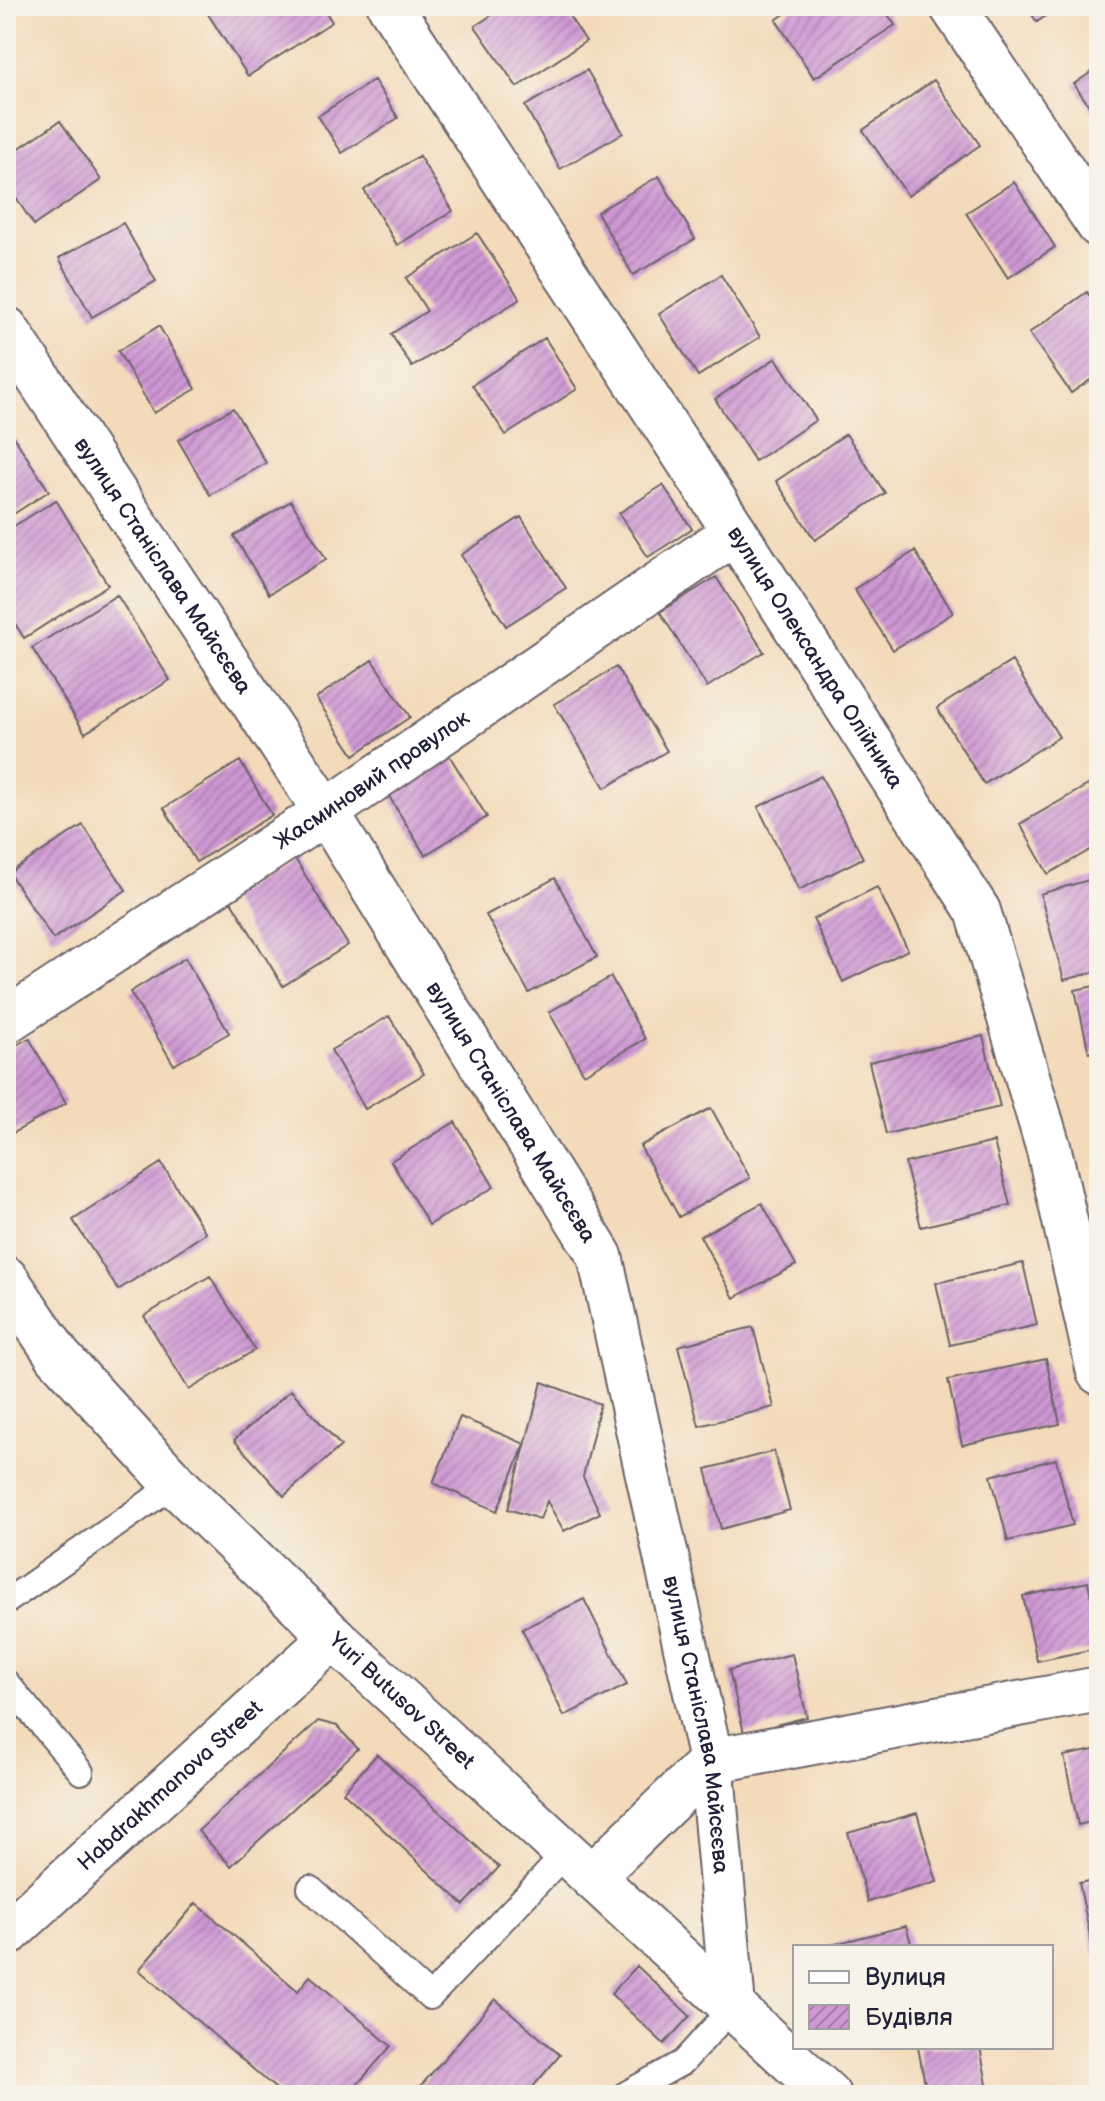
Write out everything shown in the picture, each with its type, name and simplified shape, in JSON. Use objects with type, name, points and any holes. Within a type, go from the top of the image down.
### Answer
[{"type":"street","name":"вулиця Олександра Олійника","points":[[390,6],[735,532],[978,911],[1049,1150],[1099,1372]]},
{"type":"street","points":[[952,6],[1099,225]]},
{"type":"street","name":"вулиця Станіслава Майсєєва","points":[[6,329],[326,812],[600,1256],[711,1761],[733,2007]]},
{"type":"street","name":"Жасминовий провулок","points":[[6,1021],[326,812],[735,532]]},
{"type":"street","name":"Yuri Butusov Street","points":[[6,1279],[58,1356],[175,1484],[333,1637],[828,2095]]},
{"type":"street","name":"Habdrakhmanova Street","points":[[6,1935],[333,1637]]},
{"type":"street","points":[[579,1865],[711,1761],[1099,1689]]},
{"type":"lane","points":[[6,1602],[175,1484]]},
{"type":"lane","points":[[6,1682],[81,1772]]},
{"type":"lane","points":[[310,1888],[430,1997],[579,1865]]},
{"type":"lane","points":[[624,2095],[683,2062],[733,2007]]},
{"type":"building","points":[[214,6],[322,6],[332,22],[248,76],[206,11]]},
{"type":"building","points":[[506,6],[562,6],[586,41],[517,87],[475,26]]},
{"type":"building","points":[[796,6],[882,6],[895,25],[814,78],[776,20]]},
{"type":"building","points":[[1026,6],[1060,6],[1037,22]]},
{"type":"building","points":[[1099,67],[1099,120],[1074,84]]},
{"type":"building","points":[[587,70],[623,133],[560,169],[525,106]]},
{"type":"building","points":[[374,80],[398,118],[342,153],[318,116]]},
{"type":"building","points":[[934,80],[980,145],[908,196],[863,130]]},
{"type":"building","points":[[60,121],[101,180],[34,225],[6,183],[6,157]]},
{"type":"building","points":[[419,156],[453,211],[397,245],[364,190]]},
{"type":"building","points":[[659,176],[695,239],[633,275],[597,212]]},
{"type":"building","points":[[1014,182],[1055,247],[1008,278],[966,213]]},
{"type":"building","points":[[123,223],[156,281],[92,317],[59,258]]},
{"type":"building","points":[[477,233],[520,299],[412,367],[391,334],[427,311],[406,278]]},
{"type":"building","points":[[721,275],[760,337],[698,376],[659,314]]},
{"type":"building","points":[[1087,292],[1099,309],[1099,374],[1071,393],[1029,333]]},
{"type":"building","points":[[159,326],[196,389],[154,413],[118,351]]},
{"type":"building","points":[[545,338],[577,389],[506,435],[472,385]]},
{"type":"building","points":[[776,358],[816,420],[755,461],[715,399]]},
{"type":"building","points":[[233,408],[266,463],[210,495],[178,440]]},
{"type":"building","points":[[6,425],[49,491],[6,519]]},
{"type":"building","points":[[846,434],[885,493],[815,540],[776,481]]},
{"type":"building","points":[[663,485],[692,529],[648,557],[619,513]]},
{"type":"building","points":[[56,500],[108,585],[24,638],[6,609],[6,531]]},
{"type":"building","points":[[291,501],[326,559],[269,594],[234,536]]},
{"type":"building","points":[[521,517],[566,588],[506,626],[461,555]]},
{"type":"building","points":[[915,551],[953,613],[893,650],[854,589]]},
{"type":"building","points":[[716,577],[764,652],[707,687],[660,612]]},
{"type":"building","points":[[117,595],[170,680],[85,733],[32,648]]},
{"type":"building","points":[[372,660],[410,717],[354,755],[316,698]]},
{"type":"building","points":[[1012,661],[1059,737],[984,784],[937,708]]},
{"type":"building","points":[[616,667],[667,751],[605,788],[554,704]]},
{"type":"building","points":[[449,755],[487,817],[425,855],[387,793]]},
{"type":"building","points":[[240,761],[272,815],[196,862],[164,808]]},
{"type":"building","points":[[821,776],[863,858],[799,890],[758,807]]},
{"type":"building","points":[[1095,781],[1099,787],[1099,845],[1048,874],[1020,824]]},
{"type":"building","points":[[83,825],[126,890],[53,939],[9,873]]},
{"type":"building","points":[[294,857],[348,945],[283,986],[229,898]]},
{"type":"building","points":[[1099,877],[1099,971],[1064,980],[1040,894]]},
{"type":"building","points":[[555,878],[597,957],[529,993],[486,915]]},
{"type":"building","points":[[877,887],[908,950],[843,982],[813,919]]},
{"type":"building","points":[[185,958],[229,1033],[174,1065],[130,992]]},
{"type":"building","points":[[611,977],[645,1039],[584,1074],[549,1012]]},
{"type":"building","points":[[1099,985],[1099,1051],[1089,1053],[1075,990]]},
{"type":"building","points":[[389,1016],[424,1074],[365,1109],[331,1050]]},
{"type":"building","points":[[983,1036],[1000,1107],[886,1134],[869,1062]]},
{"type":"building","points":[[29,1038],[66,1103],[6,1137],[6,1051]]},
{"type":"building","points":[[711,1108],[750,1178],[679,1217],[640,1146]]},
{"type":"building","points":[[455,1122],[494,1187],[429,1225],[391,1161]]},
{"type":"building","points":[[994,1142],[1010,1205],[921,1227],[905,1163]]},
{"type":"building","points":[[161,1163],[206,1233],[118,1290],[73,1220]]},
{"type":"building","points":[[762,1203],[796,1265],[734,1298],[700,1236]]},
{"type":"building","points":[[1023,1263],[1037,1325],[950,1345],[936,1283]]},
{"type":"building","points":[[210,1276],[255,1350],[189,1390],[144,1316]]},
{"type":"building","points":[[753,1327],[774,1407],[699,1426],[678,1346]]},
{"type":"building","points":[[1046,1359],[1060,1424],[962,1445],[948,1380]]},
{"type":"building","points":[[542,1382],[600,1404],[583,1477],[600,1513],[564,1531],[547,1501],[540,1519],[508,1509]]},
{"type":"building","points":[[291,1390],[341,1446],[284,1496],[234,1440]]},
{"type":"building","points":[[460,1417],[525,1444],[497,1511],[433,1483]]},
{"type":"building","points":[[774,1451],[790,1510],[721,1529],[706,1469]]},
{"type":"building","points":[[1056,1459],[1073,1525],[1008,1541],[991,1476]]},
{"type":"building","points":[[1088,1582],[1099,1648],[1037,1661],[1023,1596]]},
{"type":"building","points":[[584,1599],[627,1685],[564,1716],[522,1629]]},
{"type":"building","points":[[792,1654],[807,1717],[744,1733],[729,1670]]},
{"type":"building","points":[[318,1721],[337,1726],[358,1749],[231,1866],[198,1831]]},
{"type":"building","points":[[1099,1749],[1099,1820],[1078,1825],[1064,1756]]},
{"type":"building","points":[[377,1754],[499,1867],[464,1905],[343,1792]]},
{"type":"building","points":[[917,1813],[937,1882],[868,1902],[848,1833]]},
{"type":"building","points":[[1099,1879],[1099,1953],[1094,1955],[1079,1883]]},
{"type":"building","points":[[196,1903],[298,1991],[310,1976],[391,2046],[348,2095],[283,2095],[139,1970]]},
{"type":"building","points":[[906,1926],[911,1945],[831,1945]]},
{"type":"building","points":[[637,1966],[690,2016],[664,2044],[611,1994]]},
{"type":"building","points":[[495,1999],[560,2055],[526,2095],[413,2095]]},
{"type":"building","points":[[918,2049],[980,2049],[989,2095],[927,2095]]}]
